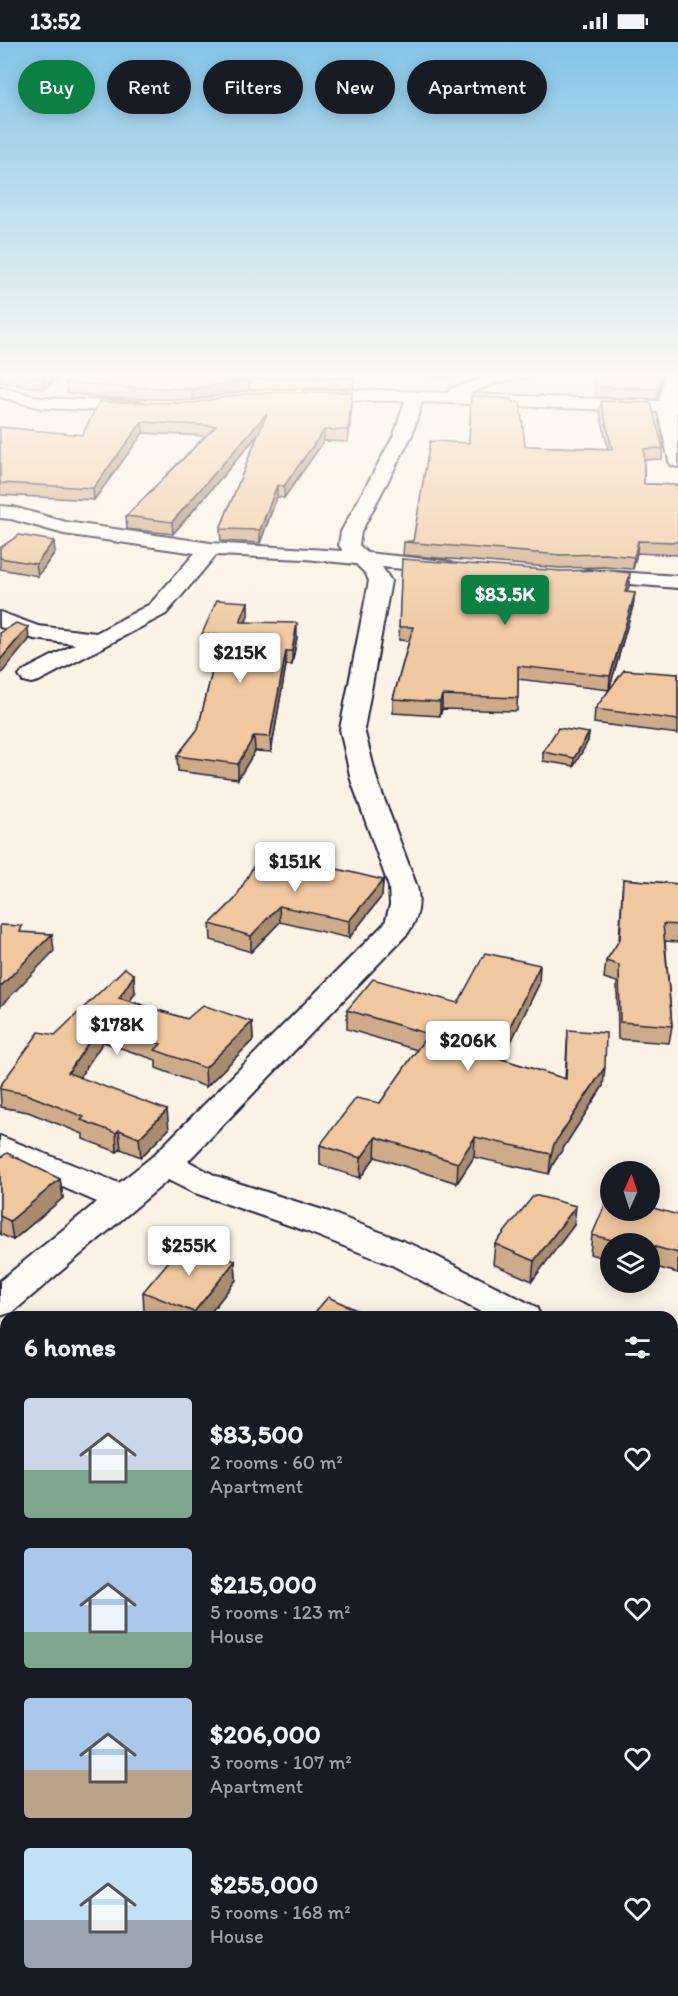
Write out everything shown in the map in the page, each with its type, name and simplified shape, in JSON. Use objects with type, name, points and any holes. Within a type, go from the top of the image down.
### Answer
[{"type":"street","points":[[0,1302],[121,1198],[165,1164],[378,949],[398,927],[405,912],[405,897],[353,743],[352,729],[380,581],[376,569],[357,557],[349,545],[351,532],[388,463]]},
{"type":"street","points":[[0,512],[13,513],[64,528],[210,549],[357,557],[402,564],[462,569]]},
{"type":"street","points":[[31,676],[158,609],[210,549]]},
{"type":"street","points":[[571,576],[604,575],[678,582]]},
{"type":"street","points":[[0,619],[50,635],[102,640]]},
{"type":"street","points":[[0,1147],[121,1198]]},
{"type":"street","points":[[165,1164],[204,1184],[316,1221],[405,1256],[510,1311]]},
{"type":"building","points":[[0,463],[111,463],[93,488],[0,483]]},
{"type":"building","points":[[179,463],[223,463],[172,522],[126,516]]},
{"type":"building","points":[[247,463],[300,463],[284,486],[277,485],[260,530],[220,529]]},
{"type":"building","points":[[426,463],[644,463],[644,484],[678,485],[678,542],[638,541],[634,557],[605,554],[561,555],[404,542],[413,541]]},
{"type":"building","points":[[19,535],[54,541],[36,564],[0,558],[0,548]]},
{"type":"building","points":[[402,559],[561,571],[605,570],[630,573],[625,592],[635,593],[610,676],[518,666],[518,698],[442,695],[440,702],[393,699],[413,627],[399,627]]},
{"type":"building","points":[[217,600],[248,602],[240,622],[297,623],[292,651],[286,651],[270,737],[254,736],[238,764],[177,756],[198,729],[221,635],[202,634]]},
{"type":"building","points":[[16,623],[28,627],[0,660],[0,633]]},
{"type":"building","points":[[624,670],[678,674],[678,720],[595,709]]},
{"type":"building","points":[[558,728],[589,733],[574,758],[543,752]]},
{"type":"building","points":[[262,851],[383,880],[349,921],[279,906],[251,936],[210,924],[235,899]]},
{"type":"building","points":[[623,879],[678,884],[678,925],[663,924],[672,1026],[620,1022],[619,965],[606,961],[620,939]]},
{"type":"building","points":[[0,925],[22,926],[20,932],[52,934],[0,987]]},
{"type":"building","points":[[485,953],[540,965],[495,1057],[566,1079],[568,1030],[606,1033],[605,1067],[554,1144],[551,1154],[475,1137],[458,1163],[376,1137],[361,1158],[320,1145],[356,1098],[380,1103],[428,1034],[347,1010],[373,979],[458,1003]]},
{"type":"building","points":[[125,968],[134,975],[119,998],[187,1019],[203,1005],[252,1022],[205,1068],[155,1050],[161,1044],[101,1024],[68,1073],[167,1110],[139,1138],[119,1130],[116,1133],[81,1120],[84,1117],[26,1094],[0,1089],[39,1032],[55,1035]]},
{"type":"building","points":[[7,1153],[60,1179],[10,1221],[0,1216],[0,1158]]},
{"type":"building","points":[[534,1195],[576,1206],[534,1261],[495,1244]]},
{"type":"building","points":[[660,1210],[678,1215],[678,1253],[660,1248],[660,1233],[600,1233],[600,1237],[592,1235],[600,1217],[600,1221],[660,1221]]},
{"type":"building","points":[[185,1242],[235,1261],[195,1311],[143,1292]]},
{"type":"building","points":[[328,1297],[359,1311],[316,1311]]}]
